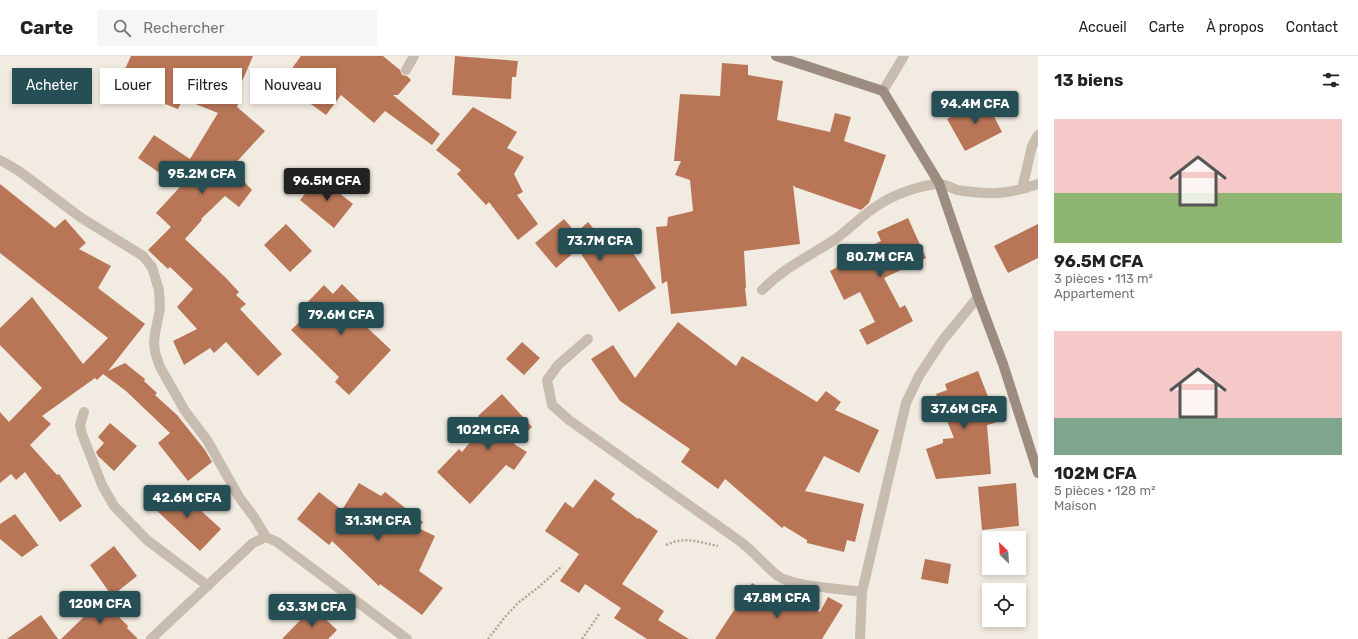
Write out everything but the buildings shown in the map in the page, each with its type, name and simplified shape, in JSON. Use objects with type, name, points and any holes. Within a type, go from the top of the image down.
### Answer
[{"type":"street","points":[[406,70],[414,56]]},
{"type":"street","points":[[776,56],[883,91],[939,183],[978,297],[1003,364],[1038,473]]},
{"type":"street","points":[[883,91],[904,56]]},
{"type":"street","points":[[1022,189],[1032,146],[1038,135]]},
{"type":"street","points":[[0,160],[19,171],[80,217],[143,256],[152,267],[159,290],[160,310],[154,342],[155,352],[160,367],[185,411],[207,440],[239,497],[254,517],[266,537],[277,542],[406,639]]},
{"type":"street","points":[[762,290],[774,277],[834,240],[880,204],[902,193],[939,183],[955,189],[1002,194],[1038,184]]},
{"type":"street","points":[[860,639],[862,592],[906,404],[919,376],[942,341],[978,297]]},
{"type":"street","points":[[588,339],[558,365],[547,380],[552,405],[570,420],[741,542],[754,552],[778,576],[792,582],[862,592]]},
{"type":"street","points":[[84,412],[80,424],[82,434],[102,485],[114,506],[147,540],[208,586]]},
{"type":"street","points":[[151,639],[253,543],[266,537]]},
{"type":"path","points":[[666,545],[683,539],[719,546]]},
{"type":"path","points":[[488,639],[518,603],[562,566]]},
{"type":"path","points":[[582,639],[600,613]]}]
